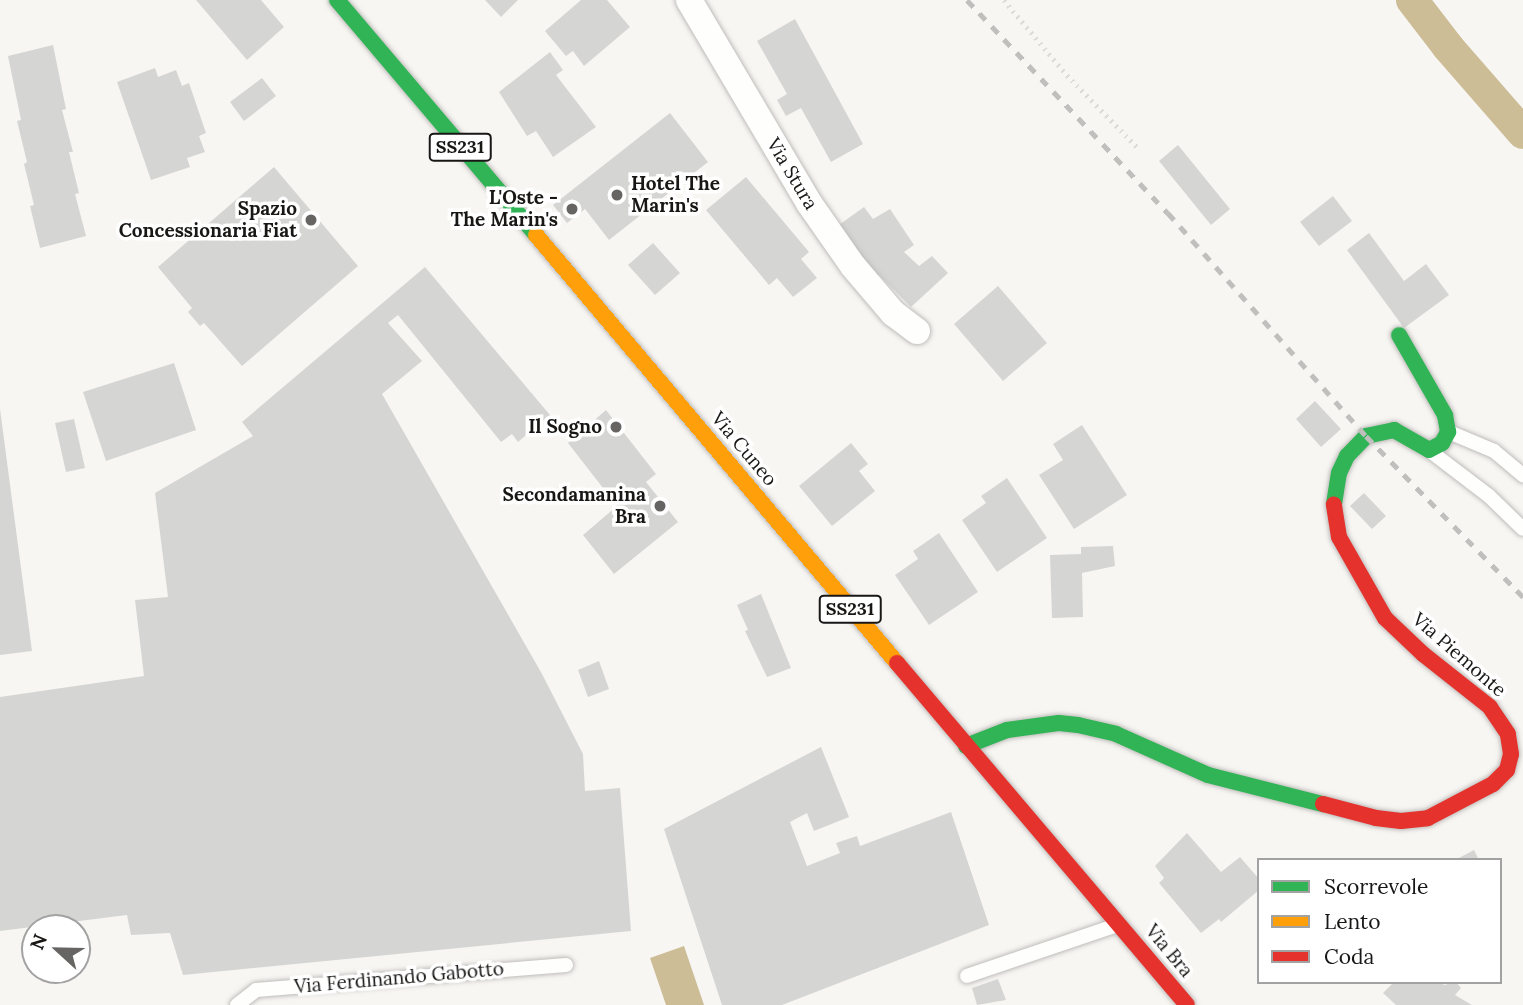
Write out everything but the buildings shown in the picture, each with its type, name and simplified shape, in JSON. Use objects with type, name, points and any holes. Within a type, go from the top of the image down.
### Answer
[{"type":"main road","name":"Via Cuneo","points":[[337,0],[1119,924]]},
{"type":"main road","points":[[1399,335],[1445,415],[1448,432],[1441,443],[1429,450]]},
{"type":"main road","name":"Via Piemonte","points":[[966,746],[1007,730],[1059,723],[1078,725],[1116,734],[1208,775],[1376,818],[1401,821],[1428,818],[1493,784],[1507,770],[1511,754],[1508,734],[1490,707],[1423,654],[1385,618],[1339,537],[1333,498],[1339,473],[1347,456],[1366,436],[1394,430],[1429,450]]},
{"type":"main road","name":"Via Bra","points":[[1119,924],[1186,1005]]},
{"type":"street","name":"Via Stura","points":[[689,0],[809,203],[853,266],[885,304],[917,331]]},
{"type":"lane","points":[[1448,432],[1494,451],[1523,475]]},
{"type":"lane","points":[[1429,450],[1489,496],[1523,528]]},
{"type":"lane","points":[[967,976],[1119,924]]},
{"type":"lane","name":"Via Ferdinando Gabotto","points":[[237,1005],[256,990],[566,965]]},
{"type":"path","points":[[1004,0],[1067,75],[1137,147]]},
{"type":"shaded area","points":[[684,946],[704,1005],[666,1005],[650,958]]},
{"type":"waterway","points":[[1412,0],[1448,47],[1523,133]]},
{"type":"railway","points":[[967,0],[1168,213],[1366,436],[1523,597]]},
{"type":"traffic: fast","points":[[337,0],[536,235]]},
{"type":"traffic: fast","points":[[1334,504],[1339,473],[1347,456],[1366,436],[1394,430],[1429,450],[1442,443],[1448,432],[1445,415],[1399,335]]},
{"type":"traffic: fast","points":[[966,746],[1007,730],[1059,723],[1078,725],[1116,734],[1208,775],[1323,804]]},
{"type":"traffic: slow","points":[[536,235],[897,663]]},
{"type":"traffic: jam","points":[[1323,804],[1376,818],[1401,821],[1428,818],[1493,784],[1507,770],[1511,754],[1508,734],[1490,707],[1423,654],[1385,618],[1339,537],[1334,504]]},
{"type":"traffic: jam","points":[[897,663],[1187,1005]]},
{"type":"place","name":"Hotel The Marin's","points":[[617,195]]},
{"type":"place","name":"L'Oste - The Marin's","points":[[572,209]]},
{"type":"place","name":"Spazio Concessionaria Fiat","points":[[311,220]]},
{"type":"place","name":"Il Sogno","points":[[616,427]]},
{"type":"place","name":"Secondamanina Bra","points":[[660,506]]}]
